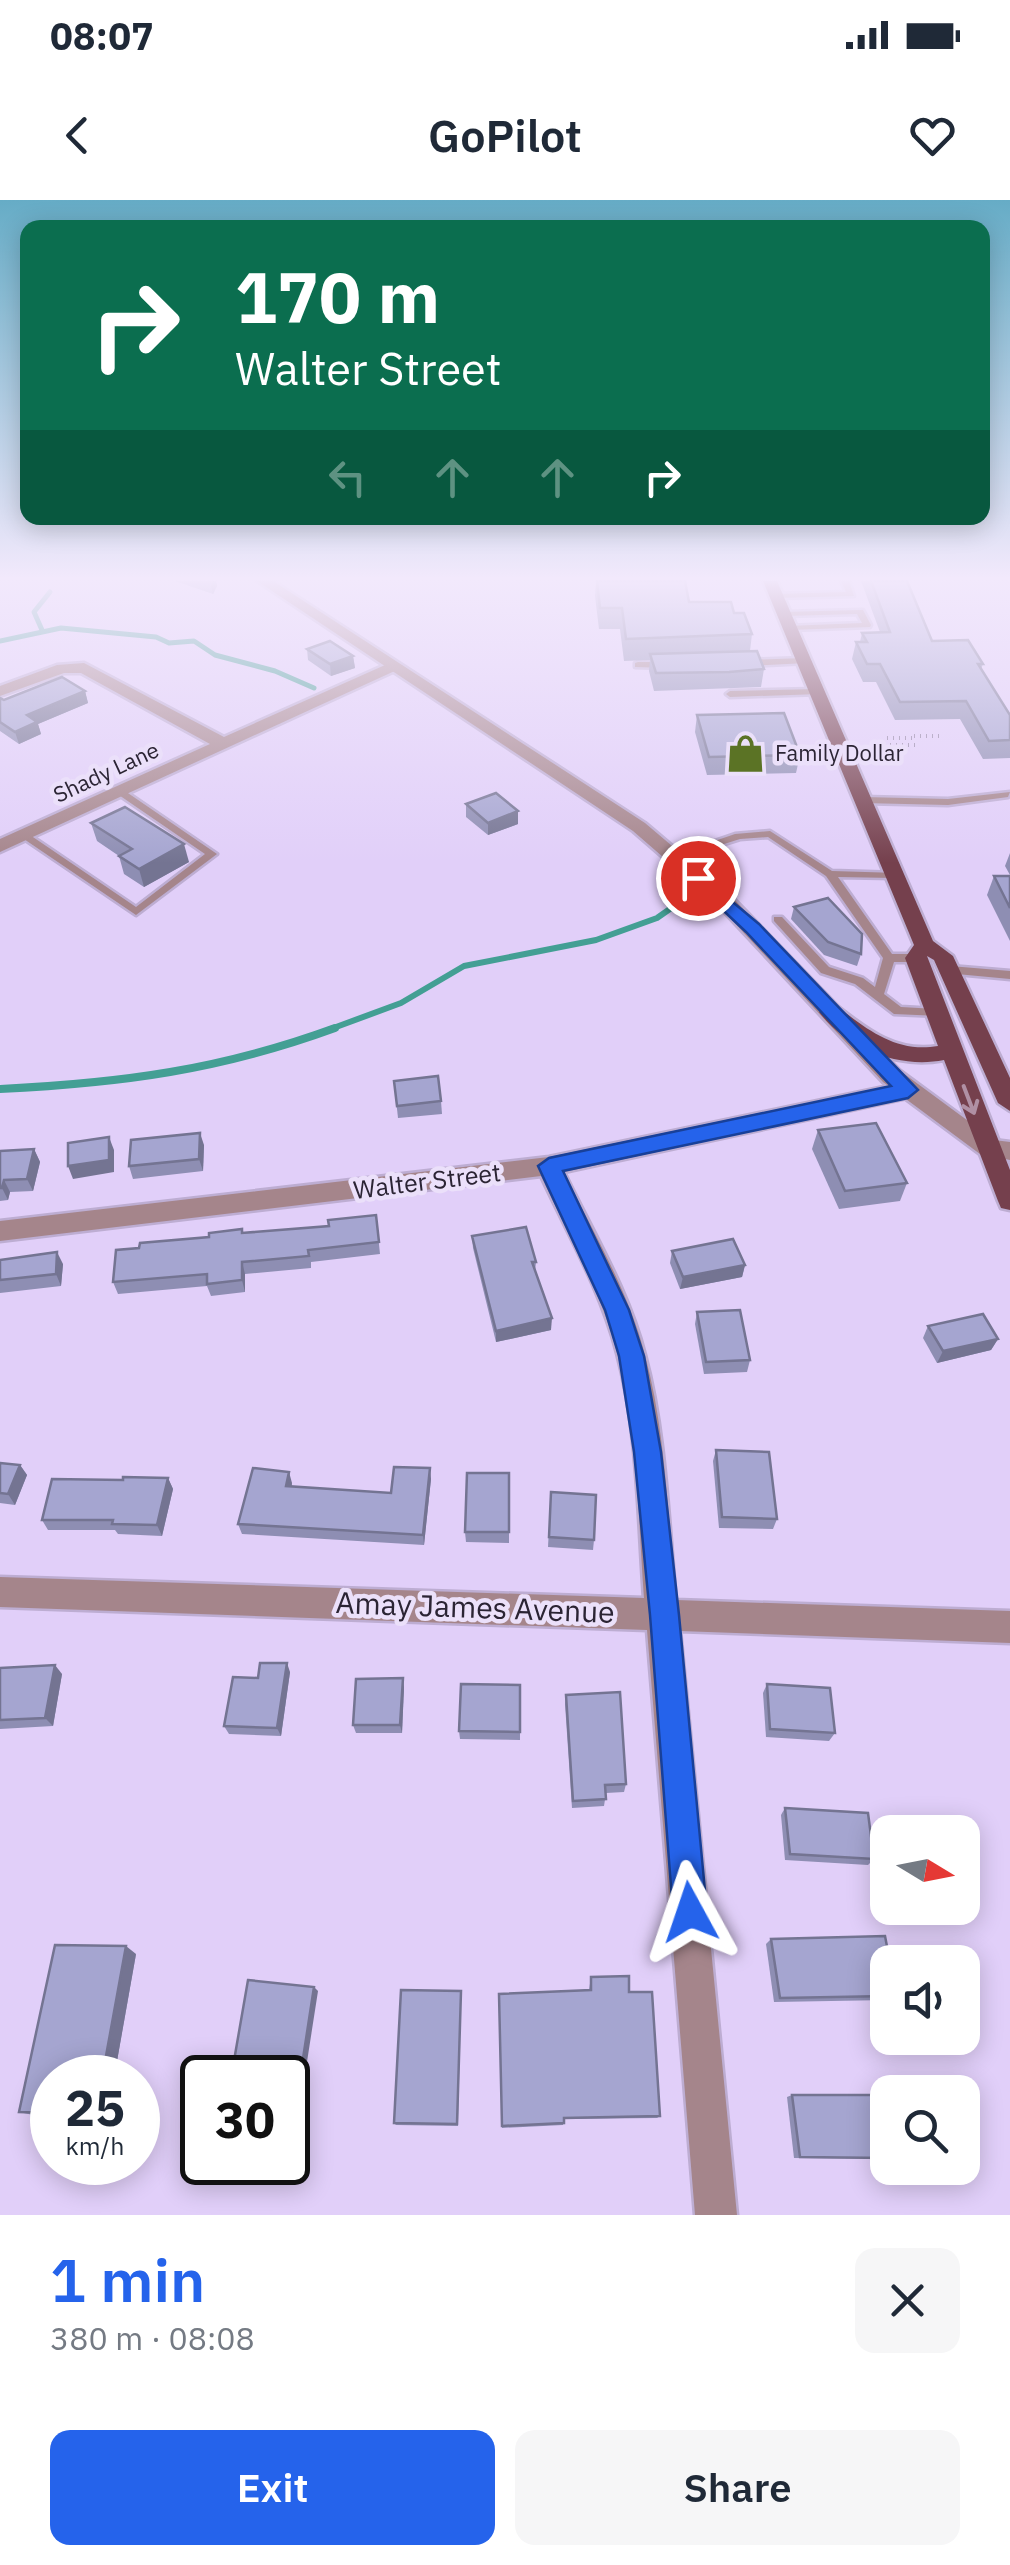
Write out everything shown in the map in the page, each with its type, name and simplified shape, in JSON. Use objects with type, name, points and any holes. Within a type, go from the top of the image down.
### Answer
[{"type":"main road","points":[[810,675],[894,875],[950,1051],[999,1150],[1010,1201]]},
{"type":"main road","points":[[919,951],[943,956],[1010,1103]]},
{"type":"main road","points":[[830,1012],[884,1050],[918,1057],[950,1051]]},
{"type":"street","points":[[0,691],[47,675]]},
{"type":"street","points":[[97,675],[222,744]]},
{"type":"street","name":"Shady Lane","points":[[0,846],[374,675]]},
{"type":"street","points":[[408,675],[638,827],[723,898],[908,1090],[999,1150]]},
{"type":"street","name":"Walter Street","points":[[0,1231],[549,1166],[908,1090]]},
{"type":"street","points":[[549,1166],[617,1310],[632,1356],[647,1452],[664,1615],[716,2215]]},
{"type":"street","name":"Amay James Avenue","points":[[0,1592],[1010,1627]]},
{"type":"lane","points":[[769,675],[775,693]]},
{"type":"lane","points":[[730,694],[817,692]]},
{"type":"lane","points":[[22,835],[136,912],[212,854],[119,791]]},
{"type":"lane","points":[[863,800],[948,802],[1008,794]]},
{"type":"lane","points":[[674,857],[739,836],[770,834],[830,874],[889,958]]},
{"type":"lane","points":[[830,874],[894,875]]},
{"type":"lane","points":[[778,919],[826,970],[859,981],[907,1014],[936,1014]]},
{"type":"lane","points":[[889,958],[919,951]]},
{"type":"lane","points":[[878,995],[889,958]]},
{"type":"lane","points":[[950,970],[1010,975]]},
{"type":"path","points":[[887,738],[942,736]]},
{"type":"path","points":[[890,746],[918,745]]},
{"type":"building","points":[[886,675],[985,675],[1010,715],[1010,740],[989,741],[966,701],[900,702]]},
{"type":"building","points":[[62,677],[85,691],[27,715],[37,722],[15,732],[0,722],[0,698],[4,700]]},
{"type":"building","points":[[784,713],[800,755],[709,757],[697,715]]},
{"type":"building","points":[[496,793],[518,811],[488,823],[466,804]]},
{"type":"building","points":[[125,807],[184,844],[139,869],[119,856],[132,849],[91,823]]},
{"type":"building","points":[[994,876],[1010,876],[1010,908]]},
{"type":"building","points":[[828,898],[862,934],[861,954],[828,942],[794,907]]},
{"type":"building","points":[[438,1076],[441,1101],[397,1106],[394,1081]]},
{"type":"building","points":[[876,1123],[907,1183],[845,1191],[818,1130]]},
{"type":"building","points":[[200,1133],[199,1159],[129,1166],[131,1140]]},
{"type":"building","points":[[109,1137],[109,1160],[68,1166],[68,1143]]},
{"type":"building","points":[[34,1149],[27,1179],[4,1180],[0,1188],[0,1151]]},
{"type":"building","points":[[376,1215],[379,1242],[308,1250],[309,1256],[242,1262],[242,1280],[207,1284],[207,1274],[113,1282],[116,1250],[139,1248],[140,1243],[209,1237],[209,1233],[242,1229],[242,1233],[329,1226],[328,1220]]},
{"type":"building","points":[[526,1227],[536,1262],[532,1262],[552,1318],[496,1331],[472,1236]]},
{"type":"building","points":[[733,1239],[745,1265],[683,1277],[672,1251]]},
{"type":"building","points":[[57,1252],[56,1274],[0,1280],[0,1260]]},
{"type":"building","points":[[740,1310],[750,1360],[706,1362],[697,1312]]},
{"type":"building","points":[[983,1314],[998,1339],[943,1351],[928,1326]]},
{"type":"building","points":[[716,1450],[769,1452],[777,1519],[722,1517]]},
{"type":"building","points":[[0,1463],[20,1465],[8,1494],[0,1493]]},
{"type":"building","points":[[394,1467],[430,1468],[423,1535],[238,1524],[253,1468],[289,1472],[286,1486],[391,1493]]},
{"type":"building","points":[[467,1473],[509,1473],[509,1532],[465,1532]]},
{"type":"building","points":[[168,1478],[157,1525],[112,1524],[113,1520],[42,1520],[52,1479]]},
{"type":"building","points":[[551,1492],[596,1495],[594,1540],[549,1537]]},
{"type":"building","points":[[260,1663],[287,1663],[277,1728],[224,1726],[233,1677],[258,1678]]},
{"type":"building","points":[[55,1665],[45,1718],[0,1720],[0,1668]]},
{"type":"building","points":[[403,1678],[400,1725],[353,1725],[356,1679]]},
{"type":"building","points":[[461,1684],[520,1685],[520,1732],[459,1731]]},
{"type":"building","points":[[767,1684],[830,1688],[835,1733],[770,1729]]},
{"type":"building","points":[[620,1692],[626,1784],[605,1785],[606,1799],[573,1801],[566,1695]]},
{"type":"building","points":[[785,1808],[868,1813],[870,1859],[790,1854]]},
{"type":"building","points":[[885,1936],[887,1945],[870,1945],[870,1996],[780,1998],[771,1939]]},
{"type":"building","points":[[55,1945],[126,1946],[106,2055],[31,2055]]},
{"type":"building","points":[[629,1976],[629,1992],[652,1992],[660,2116],[564,2118],[564,2123],[502,2126],[499,1994],[591,1990],[591,1977]]},
{"type":"building","points":[[248,1980],[314,1987],[304,2055],[235,2055]]},
{"type":"building","points":[[401,1990],[461,1991],[457,2124],[394,2123]]},
{"type":"building","points":[[30,2061],[30,2112],[19,2112]]},
{"type":"building","points":[[792,2095],[870,2095],[870,2158],[800,2157]]},
{"type":"waterway","points":[[284,675],[314,688]]},
{"type":"waterway","points":[[328,1030],[401,1003],[464,966],[596,940],[657,918],[677,904],[693,902]]},
{"type":"waterway","points":[[0,1089],[170,1072],[251,1054],[335,1028]]},
{"type":"place","name":"Family Dollar","points":[[745,753]]},
{"type":"route","points":[[690,1912],[647,1452],[632,1356],[617,1310],[549,1166],[908,1090],[723,898],[698,878]]}]
